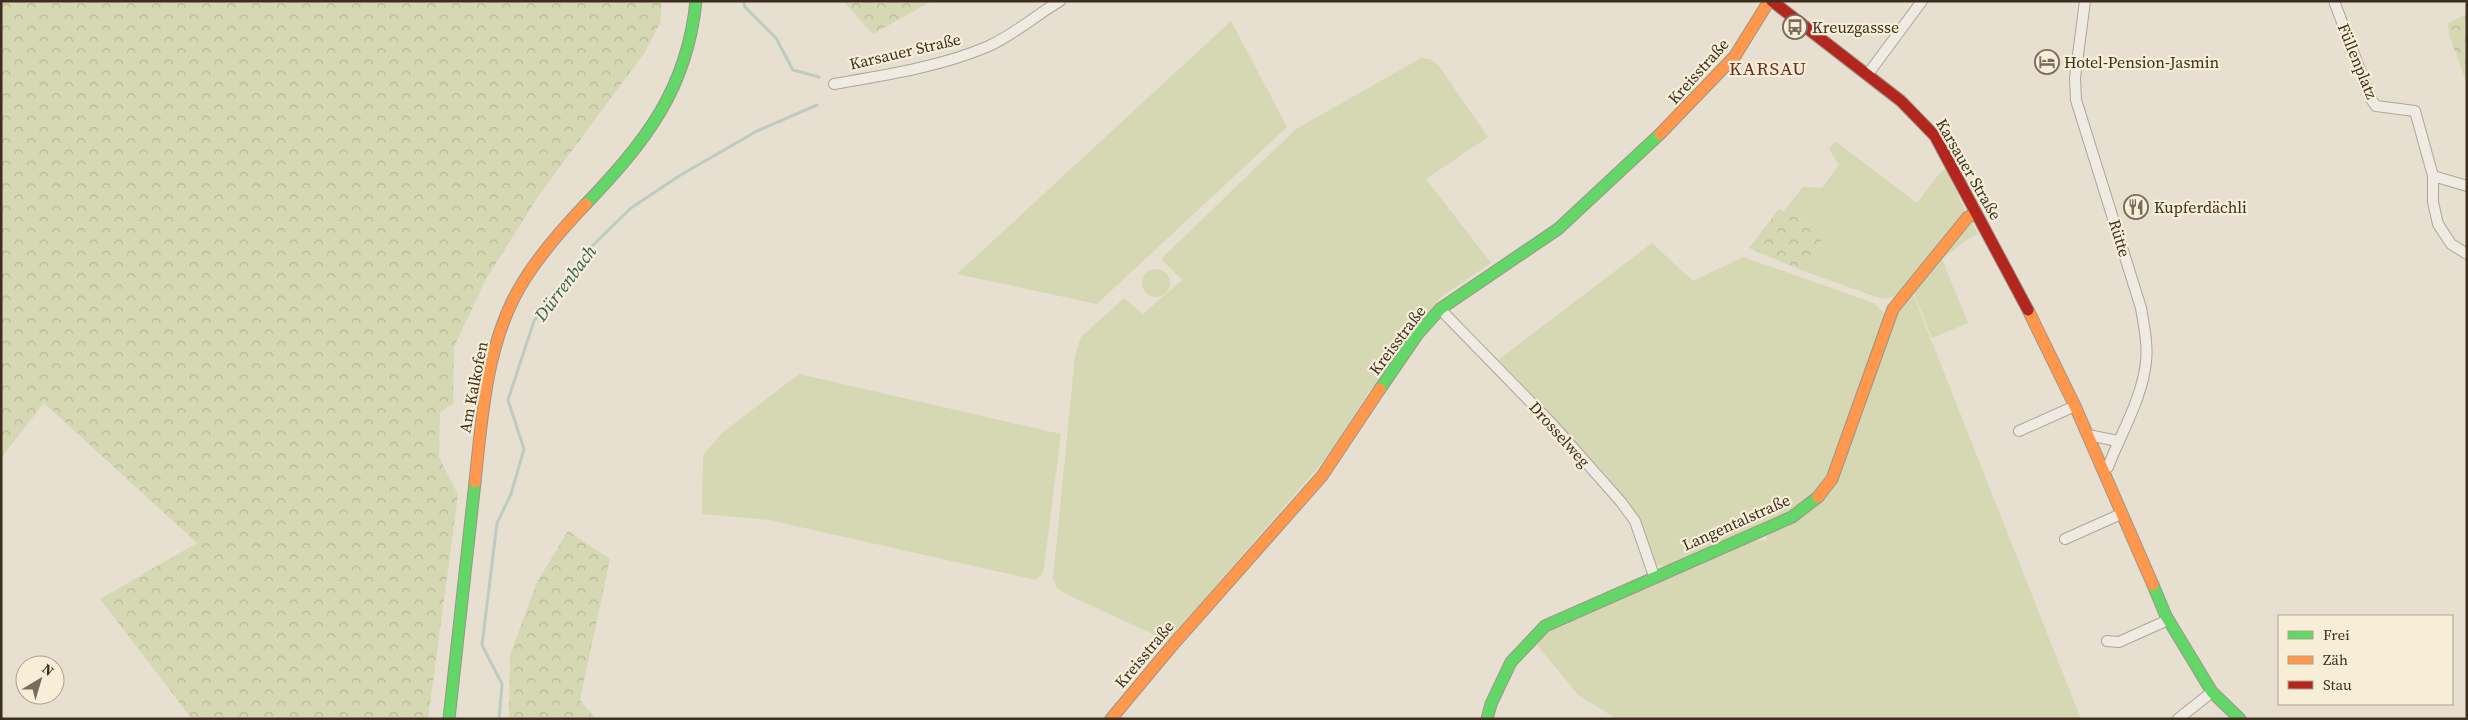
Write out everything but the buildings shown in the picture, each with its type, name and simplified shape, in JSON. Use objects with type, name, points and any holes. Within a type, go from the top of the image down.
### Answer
[{"type":"street","name":"Am Kalkofen","points":[[449,719],[482,410],[490,367],[502,328],[519,288],[544,252],[577,212],[636,149],[677,85],[688,55],[695,23],[696,1]]},
{"type":"street","name":"Karsauer Straße","points":[[834,84],[953,59],[990,46],[1025,26],[1060,1]]},
{"type":"street","name":"Karsauer Straße","points":[[1770,1],[1868,74],[1901,101],[1936,136],[2008,269],[2075,406],[2168,620],[2212,692],[2240,719]]},
{"type":"street","name":"Kreisstraße","points":[[1111,719],[1171,647],[1322,476],[1417,335],[1440,309],[1558,229],[1606,186],[1683,112],[1735,56],[1770,1]]},
{"type":"street","points":[[1868,74],[1922,1]]},
{"type":"street","name":"Rütte","points":[[2085,1],[2075,78],[2076,100],[2141,308],[2146,344],[2144,376],[2137,398],[2108,467],[2104,470]]},
{"type":"street","name":"Füllenplatz","points":[[2334,1],[2368,92],[2376,106],[2415,111],[2432,176],[2433,202],[2438,224],[2451,244],[2467,254]]},
{"type":"street","points":[[2432,176],[2467,186]]},
{"type":"street","name":"Langentalstraße","points":[[1487,719],[1491,704],[1511,662],[1545,626],[1654,576],[1792,517],[1812,504],[1822,494],[1832,479],[1893,309],[1966,218],[1976,212]]},
{"type":"street","name":"Drosselweg","points":[[1440,309],[1553,425],[1621,502],[1635,521],[1644,545],[1648,564],[1654,576]]},
{"type":"street","points":[[2019,431],[2075,406]]},
{"type":"street","points":[[2088,435],[2118,441]]},
{"type":"street","points":[[2065,539],[2121,514]]},
{"type":"street","points":[[2108,641],[2119,642],[2168,620]]},
{"type":"street","points":[[2178,719],[2212,692]]},
{"type":"green space","points":[[1,1],[662,1],[660,23],[645,52],[539,195],[485,281],[454,347],[453,404],[440,412],[439,457],[458,495],[428,719],[192,719],[100,599],[197,543],[44,403],[1,458]]},
{"type":"green space","points":[[843,1],[932,1],[873,34]]},
{"type":"green space","points":[[2467,14],[2467,84],[2449,35],[2448,23]]},
{"type":"green space","points":[[1231,21],[1287,127],[1097,304],[957,274]]},
{"type":"green space","points":[[1421,58],[1430,59],[1439,66],[1488,137],[1426,179],[1491,263],[1441,297],[1415,328],[1367,395],[1328,456],[1168,641],[1066,594],[1057,588],[1053,579],[1075,356],[1081,337],[1124,298],[1143,314],[1182,280],[1161,259],[1296,129]]},
{"type":"green space","points":[[1835,141],[1917,203],[1939,174],[1946,169],[1965,210],[1964,215],[1901,294],[1882,299],[1801,270],[1828,232],[1784,211],[1803,187],[1822,188],[1839,165],[1829,149]]},
{"type":"green space","points":[[1779,209],[1828,232],[1801,270],[1749,248]]},
{"type":"green space","points":[[1972,223],[1978,234],[1968,239],[1942,259],[1968,323],[1932,338],[1912,289]]},
{"type":"green space","points":[[1652,243],[1693,281],[1743,257],[1874,303],[1886,315],[1833,470],[1799,509],[1668,568],[1651,563],[1637,517],[1606,475],[1498,360]]},
{"type":"green space","points":[[1156,269],[1166,273],[1170,283],[1166,293],[1156,297],[1146,293],[1142,283],[1146,273]]},
{"type":"green space","points":[[1911,289],[2081,719],[1617,719],[1578,695],[1534,641],[1549,628],[1750,539],[1766,541],[1768,531],[1819,502],[1894,316]]},
{"type":"green space","points":[[799,374],[1061,434],[1043,574],[1036,580],[769,520],[702,514],[703,455],[722,433]]},
{"type":"green space","points":[[568,531],[610,559],[580,700],[596,719],[509,719],[510,655],[537,582]]},
{"type":"waterway","name":"Dürrenbach","points":[[743,1],[745,7],[776,38],[793,70],[819,77]]},
{"type":"waterway","name":"Dürrenbach","points":[[499,719],[502,684],[482,645],[497,523],[511,494],[524,449],[508,400],[534,321],[587,251],[631,208],[679,176],[757,131],[817,105]]},
{"type":"traffic: fast","points":[[586,204],[627,159],[660,113],[673,88],[683,62],[691,33],[696,1]]},
{"type":"traffic: fast","points":[[1380,389],[1417,335],[1440,309],[1558,229],[1660,134]]},
{"type":"traffic: fast","points":[[449,719],[475,482]]},
{"type":"traffic: fast","points":[[1487,719],[1491,704],[1511,662],[1545,626],[1792,517],[1818,497]]},
{"type":"traffic: fast","points":[[2153,585],[2166,616],[2212,692],[2240,719]]},
{"type":"traffic: slow","points":[[1660,134],[1735,56],[1769,1]]},
{"type":"traffic: slow","points":[[475,482],[487,382],[500,333],[509,309],[520,287],[542,254],[586,204]]},
{"type":"traffic: slow","points":[[1818,497],[1832,479],[1893,309],[1967,218],[1976,212]]},
{"type":"traffic: slow","points":[[2028,310],[2075,406],[2153,585]]},
{"type":"traffic: slow","points":[[1111,719],[1171,647],[1322,476],[1380,389]]},
{"type":"traffic: jam","points":[[1772,1],[1901,101],[1935,136],[2028,310]]},
{"type":"place","name":"Kreuzgassse","points":[[1795,27]]},
{"type":"place","name":"Hotel-Pension-Jasmin","points":[[2047,62]]},
{"type":"place","name":"Kupferdächli","points":[[2136,207]]},
{"type":"district","name":"KARSAU","points":[[1768,68]]}]
